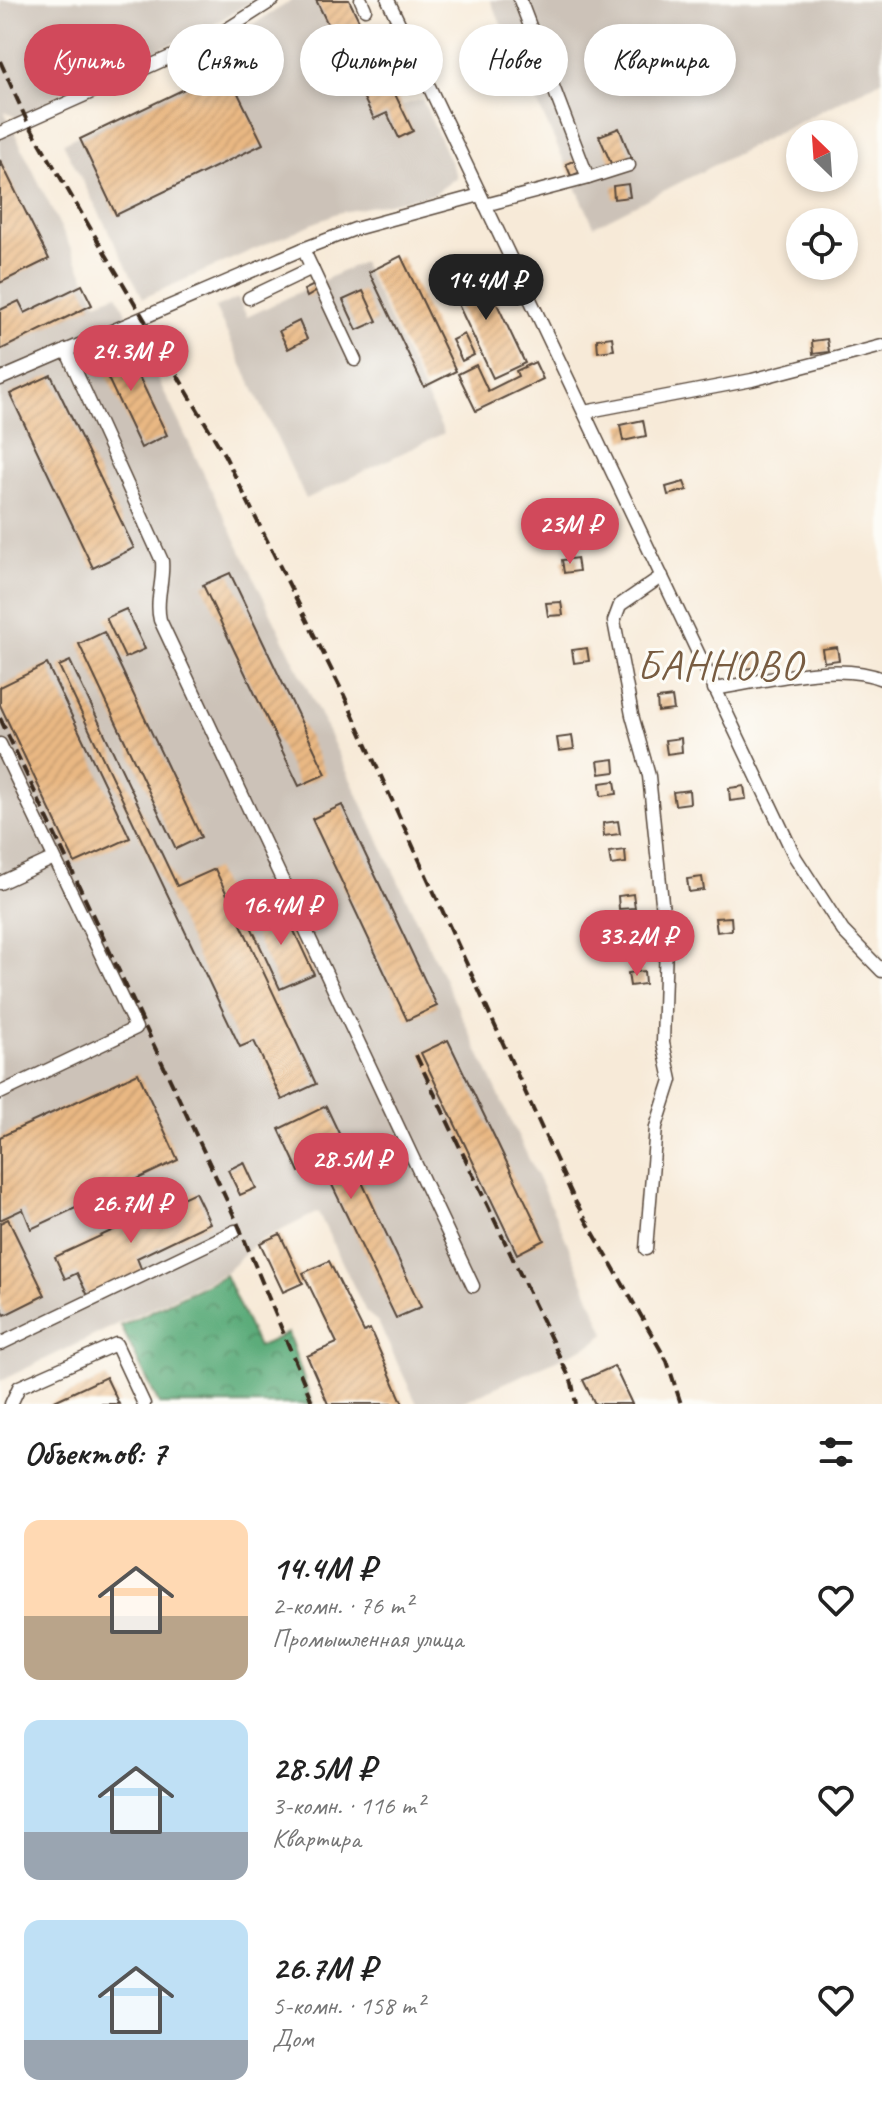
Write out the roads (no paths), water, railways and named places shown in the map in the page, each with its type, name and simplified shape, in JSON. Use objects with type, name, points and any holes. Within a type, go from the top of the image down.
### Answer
[{"type":"street","points":[[0,133],[215,37],[273,0]]},
{"type":"street","points":[[388,0],[714,689],[818,897],[843,931],[882,971]]},
{"type":"street","points":[[520,0],[588,178]]},
{"type":"street","points":[[0,379],[355,229],[588,178],[629,165]]},
{"type":"street","points":[[303,249],[355,360]]},
{"type":"street","points":[[249,298],[312,268]]},
{"type":"street","points":[[584,412],[752,380],[882,346]]},
{"type":"street","points":[[66,350],[162,561],[163,575],[156,605],[160,620],[473,1286]]},
{"type":"street","points":[[646,1249],[656,1127],[671,1080],[663,1043],[666,941],[649,776],[632,715],[614,621],[620,605],[662,576]]},
{"type":"street","points":[[714,689],[843,671],[882,679]]},
{"type":"street","points":[[0,744],[136,1028],[0,1093]]},
{"type":"street","points":[[0,883],[54,858]]},
{"type":"street","points":[[0,1344],[235,1231]]},
{"type":"street","points":[[11,1404],[19,1387],[116,1344],[144,1404]]},
{"type":"railway","points":[[0,61],[27,121],[225,456],[343,693],[575,1201],[667,1361],[681,1404]]},
{"type":"railway","points":[[0,718],[237,1222],[313,1404]]},
{"type":"railway","points":[[416,1055],[572,1383],[576,1404]]},
{"type":"district","name":"БАННОВО","points":[[720,664]]}]
